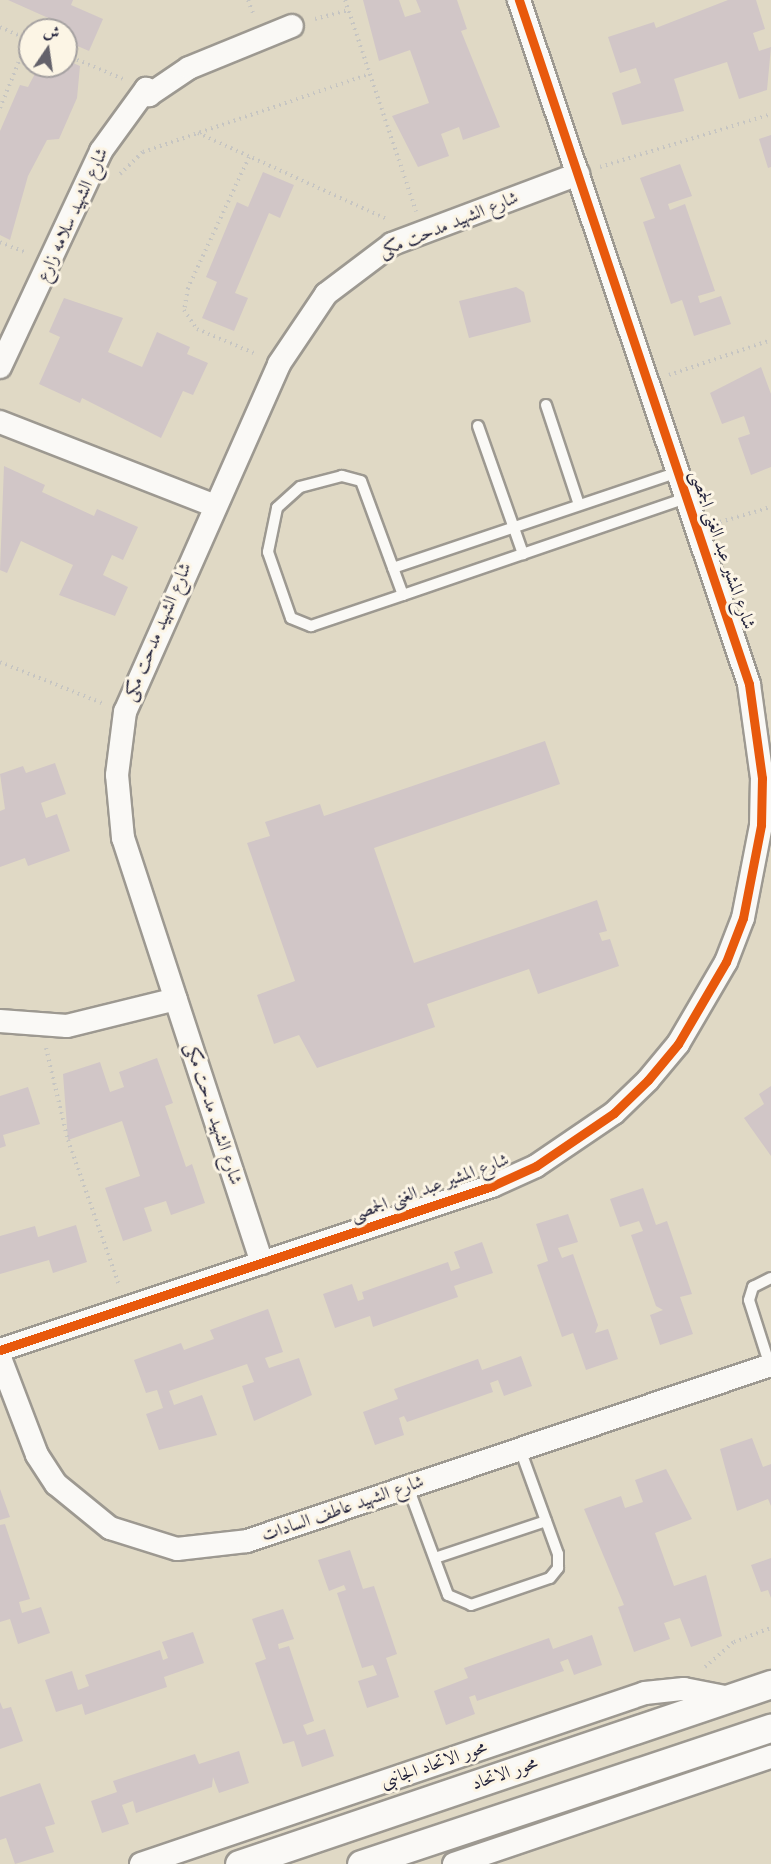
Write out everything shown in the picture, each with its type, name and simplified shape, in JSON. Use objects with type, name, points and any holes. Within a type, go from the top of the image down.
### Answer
[{"type":"street","name":"شارع المشير عبد الغنى الجمصى","points":[[0,1350],[492,1186],[536,1166],[576,1142],[648,1080],[704,1004],[742,918],[761,825],[762,777],[749,684],[519,0]]},
{"type":"street","points":[[146,89],[149,95],[189,68],[292,26]]},
{"type":"street","name":"شارع الشهيد سلامه زارع","points":[[0,367],[101,151],[146,89]]},
{"type":"street","name":"شارع الشهيد مدحت مكى","points":[[261,1263],[123,838],[117,775],[125,712],[213,505],[279,364],[309,316],[346,275],[420,232],[578,174]]},
{"type":"street","points":[[0,422],[213,505]]},
{"type":"street","points":[[0,1021],[41,1027],[176,999]]},
{"type":"street","name":"شارع الشهيد عاطف السادات","points":[[0,1358],[37,1455],[56,1484],[81,1509],[143,1542],[213,1548],[408,1487],[770,1365]]},
{"type":"street","name":"محور الاتحاد","points":[[239,1864],[771,1684]]},
{"type":"street","name":"محور الاتحاد الجانبى","points":[[141,1864],[645,1693],[684,1689],[730,1698]]},
{"type":"street","points":[[361,1864],[771,1728]]},
{"type":"street","points":[[454,1864],[771,1757]]},
{"type":"lane","points":[[546,405],[579,505]]},
{"type":"lane","points":[[478,426],[523,554]]},
{"type":"lane","points":[[393,568],[678,472]]},
{"type":"lane","points":[[403,595],[365,486],[355,477],[300,487],[271,521],[268,552],[291,618],[300,624],[311,626],[403,595],[687,498]]},
{"type":"lane","points":[[770,1365],[748,1300],[753,1287],[771,1278]]},
{"type":"lane","points":[[408,1487],[448,1595],[471,1605],[555,1574],[560,1561],[520,1449]]},
{"type":"lane","points":[[435,1558],[546,1521]]},
{"type":"path","points":[[345,0],[420,232]]},
{"type":"path","points":[[292,26],[348,10]]},
{"type":"path","points":[[0,27],[18,35]]},
{"type":"path","points":[[78,60],[146,89]]},
{"type":"path","points":[[0,108],[18,66]]},
{"type":"path","points":[[117,178],[143,152],[370,74]]},
{"type":"path","points":[[578,174],[771,114]]},
{"type":"path","points":[[198,134],[420,232]]},
{"type":"path","points":[[249,156],[188,288],[184,310],[197,329],[279,364]]},
{"type":"path","points":[[648,382],[771,340]]},
{"type":"path","points":[[698,529],[771,507]]},
{"type":"path","points":[[0,662],[125,712]]},
{"type":"path","points":[[41,1027],[68,1140],[127,1307]]},
{"type":"path","points":[[684,1689],[726,1647],[771,1628]]},
{"type":"building","points":[[8,0],[73,0],[71,5],[103,19],[89,51],[78,46],[78,18],[48,18]]},
{"type":"building","points":[[363,0],[399,0],[405,17],[421,12],[416,0],[457,0],[467,29],[461,31],[500,127],[463,140],[459,127],[441,134],[449,156],[418,167],[392,116],[429,103],[410,50],[379,61]]},
{"type":"building","points":[[728,0],[756,0],[765,29],[753,33],[759,51],[771,47],[767,90],[739,99],[727,62],[674,79],[684,111],[622,125],[612,93],[641,83],[636,68],[620,73],[608,37],[654,22],[656,28]]},
{"type":"building","points":[[78,65],[80,66],[77,98],[59,139],[47,140],[28,176],[10,240],[0,235],[0,131],[20,85],[28,87],[33,78],[78,78]]},
{"type":"building","points":[[771,135],[771,167],[768,168],[759,139]]},
{"type":"building","points":[[680,164],[692,196],[668,204],[670,210],[685,204],[715,291],[698,296],[700,303],[721,296],[731,324],[694,336],[682,300],[671,304],[643,222],[655,218],[640,178]]},
{"type":"building","points":[[263,172],[294,185],[280,218],[269,213],[235,293],[248,298],[234,331],[202,318],[217,282],[206,277],[237,202],[248,207]]},
{"type":"building","points":[[516,287],[524,292],[531,322],[469,338],[459,301]]},
{"type":"building","points":[[64,298],[123,318],[108,352],[142,367],[157,332],[190,347],[187,354],[208,363],[193,395],[183,391],[161,438],[82,398],[80,403],[39,384],[60,337],[49,332]]},
{"type":"building","points":[[761,367],[771,394],[771,467],[751,475],[738,438],[750,434],[744,416],[722,424],[710,393]]},
{"type":"building","points":[[4,466],[45,485],[42,492],[94,516],[97,509],[138,527],[123,560],[112,555],[103,575],[128,587],[115,616],[59,595],[73,565],[21,541],[7,573],[0,570]]},
{"type":"building","points":[[545,741],[560,784],[374,848],[414,963],[597,900],[607,931],[599,933],[602,941],[610,939],[619,966],[538,994],[529,969],[427,1004],[435,1027],[317,1068],[299,1035],[274,1044],[257,995],[295,981],[247,843],[270,836],[265,822],[320,804],[324,816]]},
{"type":"building","points":[[55,763],[66,794],[41,803],[46,818],[57,814],[70,851],[28,866],[25,858],[0,867],[0,811],[5,809],[0,774],[23,766],[26,773]]},
{"type":"building","points":[[157,1058],[173,1103],[165,1106],[186,1167],[192,1164],[205,1203],[171,1215],[166,1201],[144,1208],[152,1231],[123,1241],[105,1188],[140,1176],[122,1121],[68,1140],[63,1074],[100,1062],[110,1092],[124,1087],[119,1072]]},
{"type":"building","points":[[771,1086],[771,1156],[744,1118],[764,1104],[759,1094]]},
{"type":"building","points":[[28,1087],[40,1124],[3,1135],[6,1146],[0,1148],[0,1096]]},
{"type":"building","points":[[643,1188],[656,1225],[667,1221],[692,1294],[680,1297],[693,1334],[660,1345],[650,1315],[663,1310],[656,1306],[631,1235],[643,1231],[639,1221],[620,1227],[610,1199]]},
{"type":"building","points":[[568,1214],[578,1242],[558,1248],[562,1258],[573,1254],[598,1325],[595,1333],[608,1329],[618,1359],[586,1370],[573,1333],[562,1337],[537,1265],[548,1261],[536,1224]]},
{"type":"building","points":[[76,1225],[87,1262],[53,1273],[49,1260],[0,1274],[0,1236],[35,1226],[38,1237]]},
{"type":"building","points":[[482,1242],[493,1273],[454,1286],[458,1297],[373,1327],[370,1316],[335,1328],[323,1294],[352,1284],[358,1301],[364,1299],[362,1292],[448,1262],[451,1271],[460,1268],[454,1252]]},
{"type":"building","points":[[268,1309],[283,1352],[265,1358],[269,1368],[299,1358],[312,1395],[254,1421],[242,1386],[254,1382],[247,1364],[169,1391],[174,1405],[202,1395],[217,1435],[159,1450],[146,1414],[163,1408],[157,1390],[146,1393],[134,1360],[181,1343],[184,1350],[214,1339],[210,1330]]},
{"type":"building","points":[[521,1356],[532,1386],[504,1396],[498,1380],[490,1383],[493,1392],[407,1422],[404,1416],[399,1418],[404,1435],[375,1445],[363,1412],[398,1399],[394,1389],[478,1359],[482,1370]]},
{"type":"building","points":[[752,1438],[763,1467],[771,1464],[771,1506],[768,1499],[737,1511],[720,1449]]},
{"type":"building","points":[[666,1469],[692,1519],[655,1533],[674,1586],[706,1575],[722,1636],[691,1647],[680,1618],[664,1623],[670,1639],[634,1652],[618,1607],[624,1605],[584,1509],[621,1496],[625,1508],[643,1502],[635,1480]]},
{"type":"building","points":[[0,1489],[10,1517],[0,1520]]},
{"type":"building","points":[[5,1524],[30,1599],[19,1602],[22,1613],[41,1607],[50,1633],[18,1644],[10,1619],[0,1622],[0,1525]]},
{"type":"building","points":[[350,1550],[363,1589],[374,1586],[397,1654],[386,1658],[399,1697],[367,1708],[358,1681],[377,1675],[373,1665],[362,1668],[337,1593],[346,1590],[344,1585],[329,1591],[318,1560]]},
{"type":"building","points":[[771,1558],[771,1598],[768,1590],[761,1592],[751,1565]]},
{"type":"building","points":[[283,1609],[294,1639],[278,1644],[279,1649],[289,1646],[314,1721],[303,1725],[307,1735],[325,1729],[334,1756],[302,1767],[294,1741],[283,1744],[255,1663],[266,1659],[252,1619]]},
{"type":"building","points":[[193,1632],[204,1663],[164,1677],[167,1687],[85,1715],[82,1704],[56,1712],[45,1680],[72,1671],[78,1690],[89,1686],[85,1675],[160,1650],[163,1660],[168,1658],[162,1642]]},
{"type":"building","points":[[592,1635],[602,1665],[574,1675],[568,1659],[560,1662],[564,1671],[477,1701],[475,1695],[469,1697],[475,1714],[446,1725],[434,1691],[468,1678],[464,1668],[549,1638],[553,1649]]},
{"type":"building","points":[[0,1702],[3,1709],[11,1707],[23,1741],[0,1749]]},
{"type":"building","points":[[239,1751],[249,1783],[219,1793],[213,1777],[212,1787],[136,1813],[133,1801],[122,1805],[129,1824],[102,1833],[91,1801],[117,1792],[113,1781],[195,1754],[199,1764]]},
{"type":"building","points":[[40,1783],[55,1824],[45,1827],[54,1852],[15,1864],[6,1838],[0,1840],[0,1797]]},
{"type":"cycle path","points":[[0,1350],[492,1186],[536,1166],[614,1113],[648,1080],[678,1044],[726,962],[743,918],[761,825],[762,778],[749,684],[519,0]]}]
